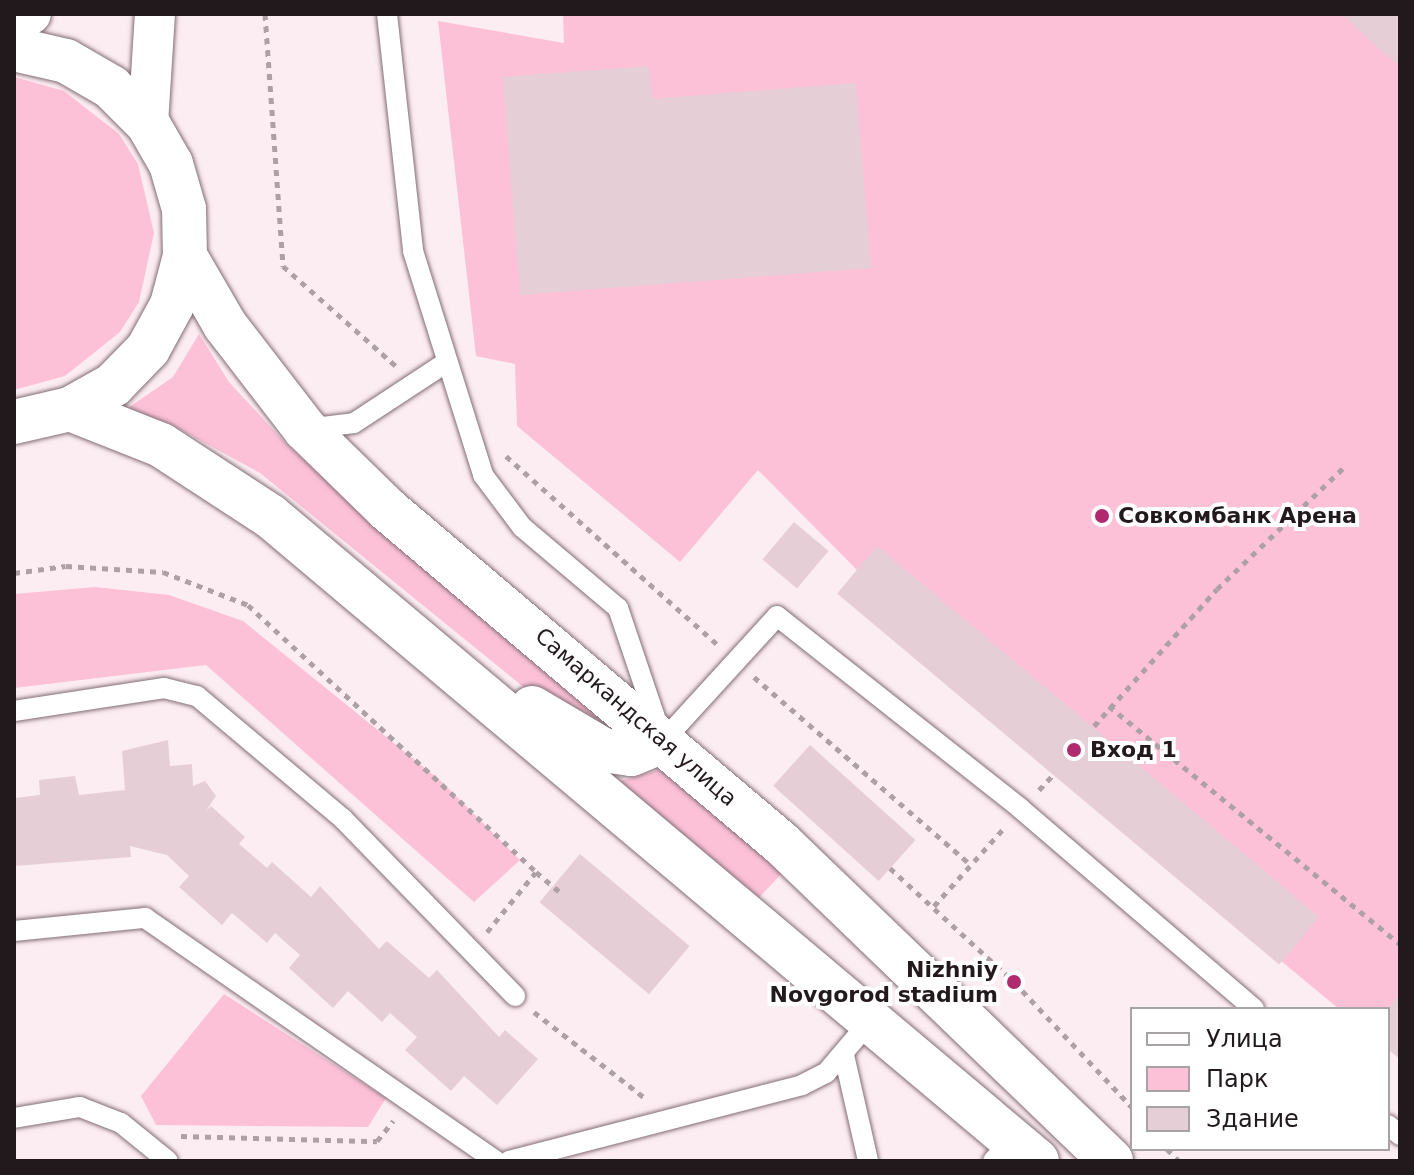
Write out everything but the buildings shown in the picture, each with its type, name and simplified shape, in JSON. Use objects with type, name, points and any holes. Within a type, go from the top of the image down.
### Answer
[{"type":"main road","points":[[14,49],[66,61],[111,87],[148,124],[176,179],[185,256],[172,305],[148,349],[113,385],[70,409],[14,422]]},
{"type":"main road","name":"Самаркандская улица","points":[[185,256],[225,325],[305,429],[388,510],[663,741],[792,854],[1111,1161]]},
{"type":"main road","points":[[70,409],[219,477],[871,1020],[1014,1154]]},
{"type":"main road","points":[[464,681],[504,689],[603,750],[631,754],[663,741]]},
{"type":"street","points":[[14,23],[31,14]]},
{"type":"street","points":[[148,124],[155,14]]},
{"type":"lane","points":[[387,14],[413,251],[447,362],[471,425],[483,475],[522,527],[618,608],[663,741],[777,616],[1021,809],[1252,1007]]},
{"type":"lane","points":[[305,429],[354,423],[419,386],[447,362]]},
{"type":"lane","points":[[14,711],[164,688],[197,696],[343,819],[515,996]]},
{"type":"lane","points":[[14,931],[145,918],[496,1161]]},
{"type":"lane","points":[[509,1161],[552,1156],[673,1119],[802,1085],[844,1055],[871,1020]]},
{"type":"lane","points":[[844,1055],[868,1161]]},
{"type":"lane","points":[[14,1118],[80,1107],[136,1135],[168,1161]]},
{"type":"path","points":[[265,14],[283,266],[419,386]]},
{"type":"path","points":[[471,425],[971,865],[934,906]]},
{"type":"path","points":[[1094,726],[1109,706],[1343,468]]},
{"type":"path","points":[[14,573],[66,566],[163,572],[248,605],[559,891]]},
{"type":"path","points":[[1109,706],[1400,944]]},
{"type":"path","points":[[890,868],[934,906],[1130,1105]]},
{"type":"path","points":[[471,951],[536,872]]},
{"type":"path","points":[[515,996],[673,1119]]},
{"type":"path","points":[[136,1135],[377,1141],[410,1102]]},
{"type":"green space","name":"Совкомбанк Арена","points":[[563,14],[1400,14],[1400,1059],[1390,1051],[1390,1007],[1337,1007],[838,594],[857,570],[758,470],[680,562],[517,426],[515,364],[476,356],[438,21],[564,43]]},
{"type":"green space","points":[[14,77],[64,91],[119,134],[138,164],[154,233],[139,302],[120,332],[65,376],[14,390]]},
{"type":"green space","points":[[199,334],[229,382],[288,446],[601,716],[588,724],[553,711],[260,473],[168,423],[125,410],[173,377]]},
{"type":"green space","points":[[95,587],[169,595],[243,621],[442,782],[520,860],[474,902],[206,665],[14,688],[14,594]]},
{"type":"green space","points":[[666,768],[782,873],[754,903],[613,783]]},
{"type":"green space","points":[[224,994],[386,1098],[368,1127],[156,1125],[141,1096]]},
{"type":"place","name":"Совкомбанк Арена","points":[[1102,516]]},
{"type":"place","name":"Вход 1","points":[[1074,750]]},
{"type":"place","name":"Nizhniy Novgorod stadium","points":[[1014,982]]}]
